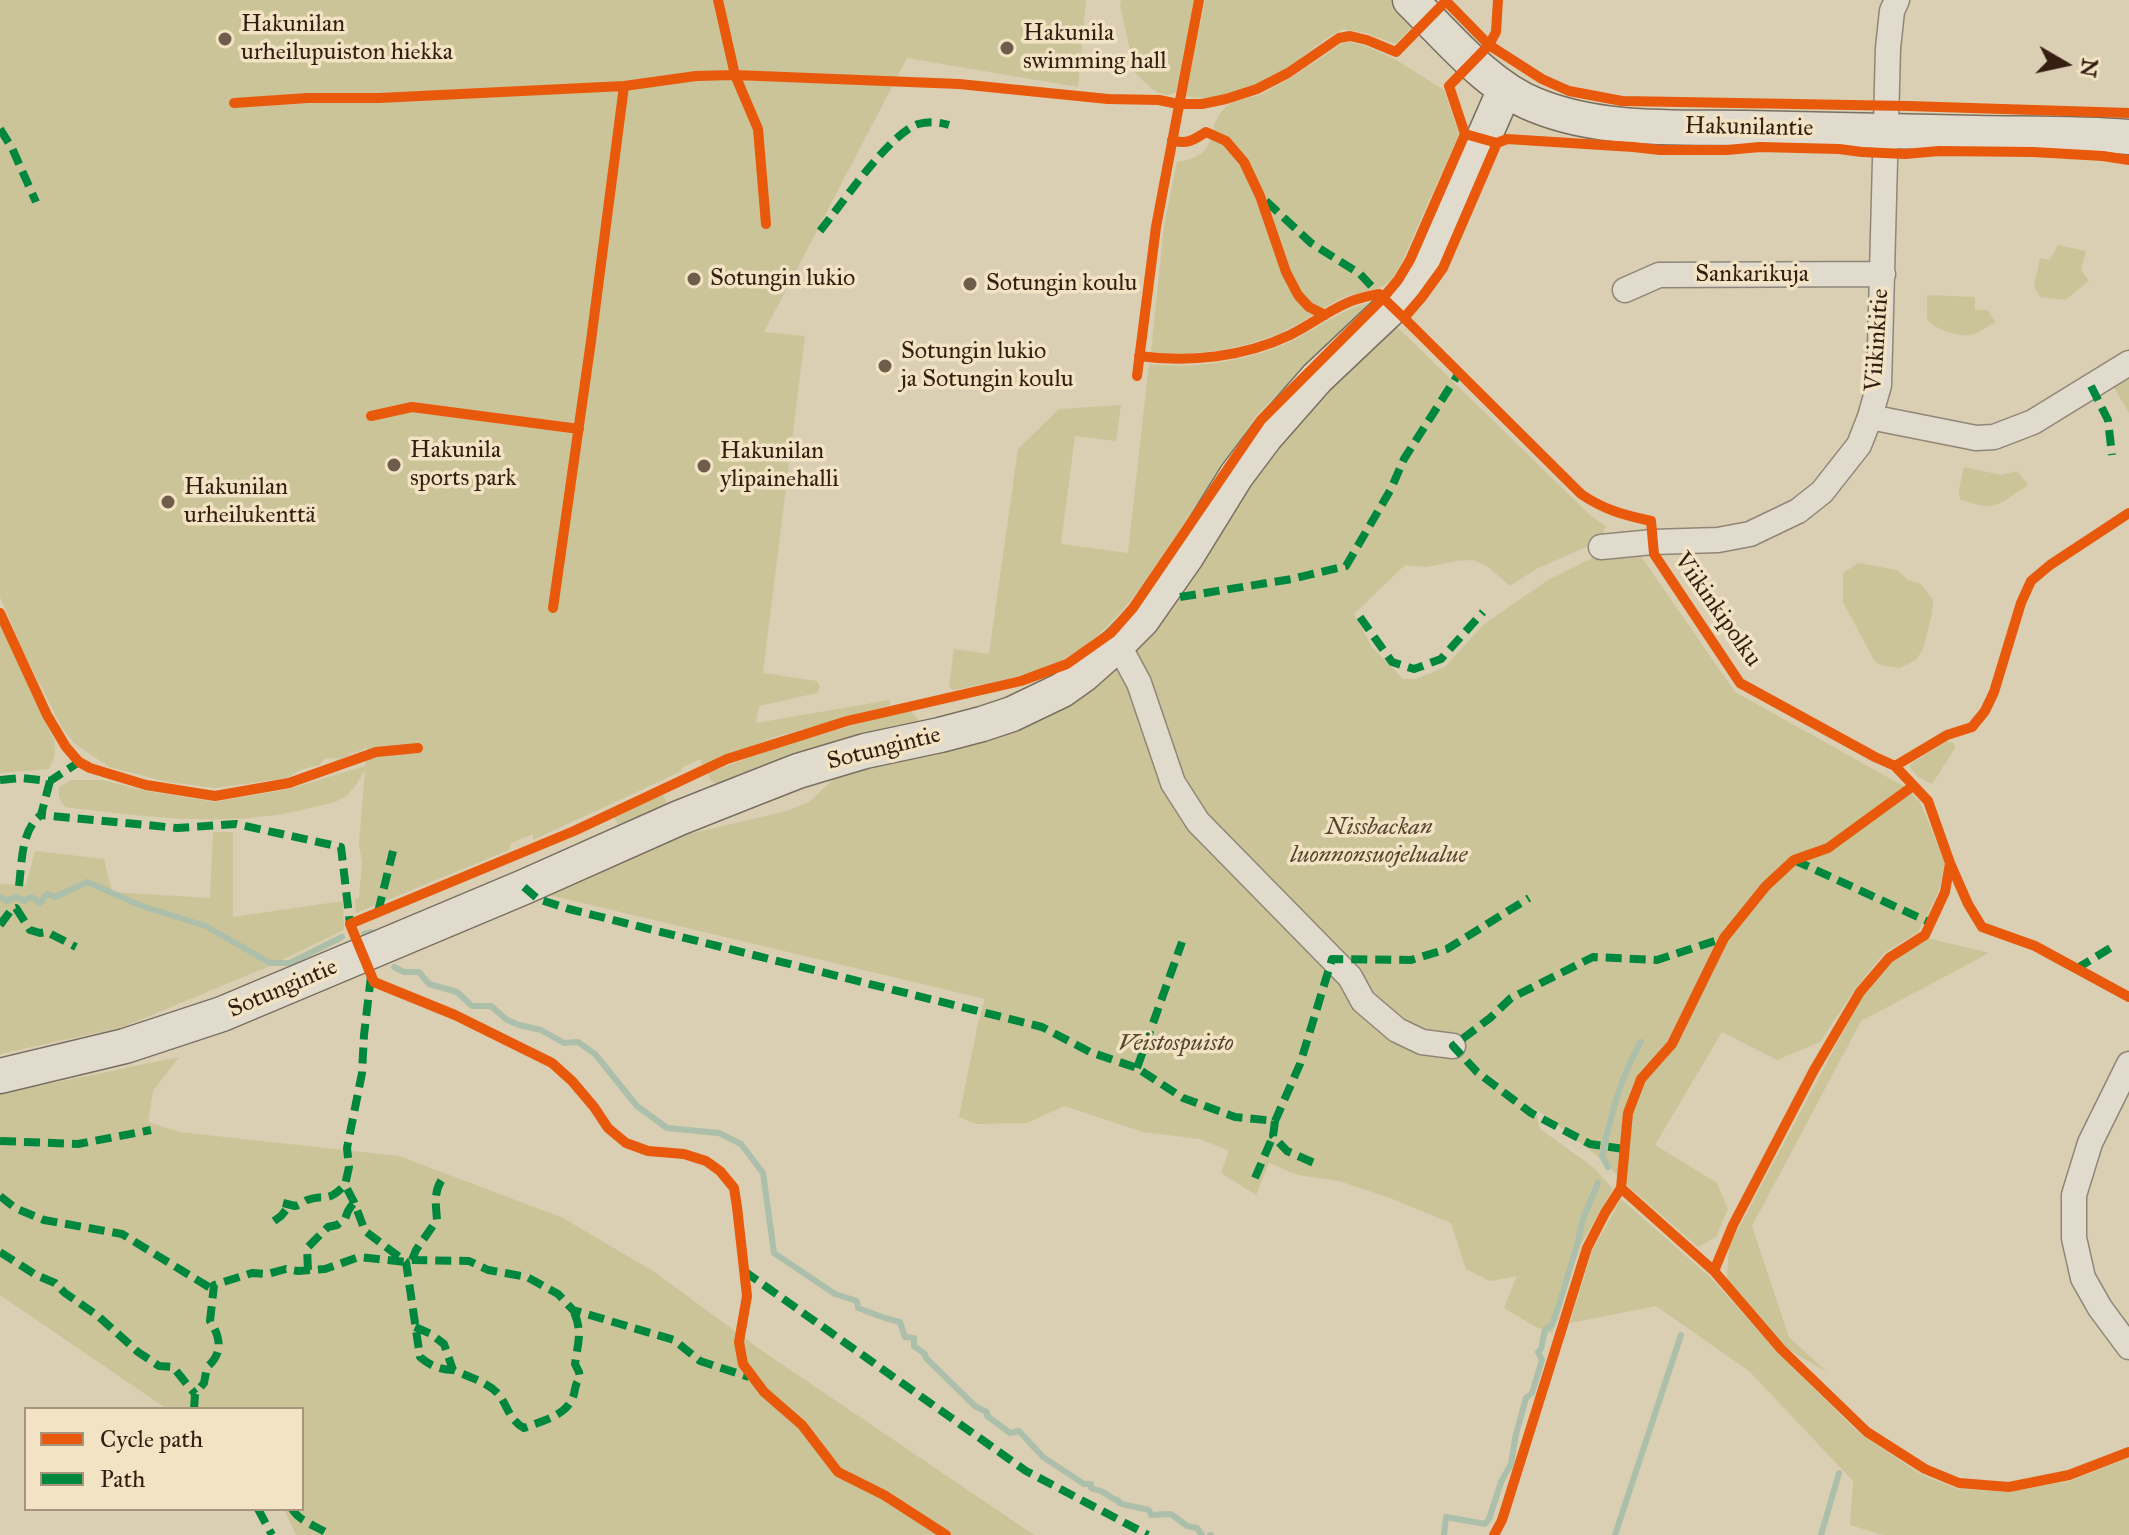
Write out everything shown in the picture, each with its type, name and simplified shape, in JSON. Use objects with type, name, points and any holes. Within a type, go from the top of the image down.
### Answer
[{"type":"street","name":"Hakunilantie","points":[[1410,0],[1505,89],[1533,105],[1563,115],[1627,125],[2129,137]]},
{"type":"street","name":"Viikinkitie","points":[[1601,547],[1718,540],[1750,534],[1798,511],[1822,492],[1859,445],[1879,385],[1888,48],[1892,11],[1897,0]]},
{"type":"street","name":"Sotungintie","points":[[0,1076],[125,1046],[222,1014],[679,818],[790,774],[865,751],[940,735],[1012,714],[1062,690],[1083,675],[1142,620],[1236,476],[1266,436],[1317,378],[1416,281],[1433,254],[1505,89]]},
{"type":"street","name":"Sankarikuja","points":[[1625,290],[1659,275],[1883,274]]},
{"type":"street","points":[[1870,417],[1976,438],[1994,437],[2033,422],[2129,363]]},
{"type":"street","points":[[1118,644],[1139,683],[1173,783],[1198,822],[1350,977],[1363,1001],[1397,1030],[1422,1042],[1453,1046]]},
{"type":"street","points":[[2129,1064],[2090,1143],[2074,1195],[2074,1238],[2083,1278],[2100,1308],[2129,1347]]},
{"type":"green space","name":"Hakunila sports park","points":[[0,0],[1086,0],[1078,87],[907,58],[764,332],[805,336],[763,673],[817,681],[820,687],[817,693],[759,706],[756,723],[890,700],[890,705],[775,737],[703,765],[700,759],[681,768],[682,771],[533,840],[533,834],[511,843],[509,850],[356,913],[355,899],[359,898],[362,862],[359,844],[365,770],[350,793],[336,801],[252,818],[190,819],[65,807],[59,797],[59,787],[71,780],[103,780],[146,791],[215,802],[289,789],[365,766],[367,748],[340,759],[326,758],[319,765],[300,770],[287,778],[216,788],[168,782],[109,767],[74,743],[62,728],[22,649],[0,597]]},
{"type":"green space","points":[[1121,0],[1194,0],[1176,92],[1170,95],[1158,92],[1131,68]]},
{"type":"green space","points":[[1205,0],[1394,0],[1417,22],[1395,44],[1366,33],[1343,29],[1268,79],[1227,94],[1199,98],[1186,96]]},
{"type":"green space","points":[[1350,42],[1393,58],[1444,90],[1459,134],[1395,275],[1383,286],[1347,296],[1288,329],[1256,342],[1203,352],[1151,352],[1164,225],[1177,162],[1202,153],[1211,139],[1215,123],[1227,106],[1262,94],[1341,44]]},
{"type":"green space","points":[[2058,245],[2086,251],[2081,270],[2089,281],[2065,300],[2040,297],[2034,286],[2040,258],[2050,260]]},
{"type":"green space","points":[[1927,295],[1975,297],[1975,310],[1988,310],[1995,322],[1971,335],[1947,332],[1927,319]]},
{"type":"green space","points":[[1368,303],[1256,416],[1145,581],[1100,633],[1078,651],[1042,669],[959,689],[949,687],[954,649],[989,654],[1018,449],[1059,409],[1121,405],[1116,441],[1075,436],[1061,544],[1128,553],[1149,364],[1185,366],[1224,362],[1262,353]]},
{"type":"green space","points":[[1394,324],[1591,516],[1606,526],[1600,541],[1536,569],[1510,586],[1487,566],[1473,560],[1426,567],[1405,565],[1354,614],[1372,647],[1403,679],[1416,679],[1445,667],[1483,625],[1545,582],[1602,553],[1640,555],[1735,692],[1907,788],[1920,802],[1945,862],[1939,890],[1918,932],[1884,953],[1855,989],[1820,1042],[1777,1060],[1722,1032],[1655,1145],[1717,1183],[1728,1209],[1716,1237],[1698,1247],[1600,1158],[1535,1108],[1540,1129],[1593,1167],[1613,1189],[1581,1244],[1552,1333],[1504,1308],[1517,1276],[1490,1281],[1466,1269],[1451,1223],[1390,1198],[1339,1181],[1298,1175],[1269,1163],[1256,1195],[1221,1173],[1229,1151],[1200,1139],[1143,1132],[1064,1106],[1027,1123],[977,1124],[959,1117],[985,999],[549,895],[676,837],[787,811],[809,802],[837,776],[987,740],[1045,718],[1092,685],[1272,447]]},
{"type":"green space","points":[[2129,370],[2129,413],[2110,381]]},
{"type":"green space","points":[[1964,467],[2001,475],[2017,471],[2028,485],[1996,505],[1981,506],[1960,499]]},
{"type":"green space","points":[[1858,563],[1897,570],[1908,580],[1921,584],[1933,600],[1923,649],[1916,660],[1900,668],[1880,665],[1874,660],[1843,602],[1843,573]]},
{"type":"green space","points":[[0,624],[54,740],[53,762],[49,769],[0,773]]},
{"type":"green space","points":[[904,711],[912,712],[918,719],[918,726],[725,789],[711,781],[708,773],[780,746]]},
{"type":"green space","points":[[1947,741],[1954,743],[1955,748],[1932,784],[1918,777],[1911,764]]},
{"type":"green space","points":[[663,794],[669,810],[618,824],[614,817]]},
{"type":"green space","points":[[213,832],[233,832],[233,917],[343,901],[344,930],[267,967],[123,1027],[0,1054],[0,884],[26,885],[35,851],[104,859],[112,892],[210,898]]},
{"type":"green space","points":[[1927,938],[1989,953],[1861,1021],[1752,1226],[1789,1337],[1828,1373],[1782,1346],[1727,1280],[1729,1246],[1864,993],[1892,961]]},
{"type":"green space","points":[[179,1057],[153,1091],[148,1122],[179,1132],[399,1156],[563,1218],[653,1271],[758,1348],[1034,1535],[296,1535],[285,1511],[304,1511],[304,1407],[164,1407],[0,1295],[0,1094]]},
{"type":"green space","points":[[1621,1199],[1711,1278],[1779,1354],[1860,1434],[1922,1475],[1958,1489],[2009,1492],[2070,1481],[2129,1458],[2129,1535],[1883,1535],[1850,1525],[1853,1481],[1749,1371],[1656,1306],[1570,1323],[1592,1251]]},
{"type":"waterway","points":[[0,897],[7,901],[16,897],[24,901],[31,897],[40,903],[47,894],[55,897],[87,882],[142,906],[206,926],[270,963],[290,963],[342,937]]},
{"type":"waterway","points":[[364,934],[371,932],[375,935]]},
{"type":"waterway","points":[[394,967],[404,972],[419,972],[429,984],[457,992],[472,1006],[491,1006],[507,1020],[519,1025],[541,1030],[564,1043],[578,1042],[595,1054],[637,1106],[667,1128],[719,1133],[741,1144],[763,1173],[774,1253],[835,1294],[857,1301],[858,1308],[900,1322],[905,1337],[914,1338],[914,1346],[976,1407],[987,1412],[987,1416],[1010,1433],[1019,1431],[1043,1457],[1119,1503],[1149,1510],[1151,1515],[1171,1514],[1187,1526],[1197,1528],[1202,1535]]},
{"type":"waterway","points":[[1608,1167],[1602,1156],[1613,1112],[1627,1069],[1641,1042]]},
{"type":"waterway","points":[[1444,1535],[1446,1517],[1485,1524],[1489,1519],[1501,1482],[1511,1464],[1526,1398],[1532,1393],[1542,1360],[1538,1352],[1545,1330],[1552,1325],[1583,1219],[1598,1183]]},
{"type":"waterway","points":[[1615,1535],[1681,1335]]},
{"type":"waterway","points":[[1821,1535],[1839,1473]]},
{"type":"marked path","points":[[820,231],[880,156],[906,131],[926,122],[949,125]]},
{"type":"marked path","points":[[0,129],[36,202]]},
{"type":"marked path","points":[[1266,201],[1311,243],[1360,274],[1379,294]]},
{"type":"marked path","points":[[1180,597],[1292,579],[1346,566],[1391,489],[1404,459],[1459,373]]},
{"type":"marked path","points":[[2091,386],[2108,420],[2112,455]]},
{"type":"marked path","points":[[1360,617],[1392,662],[1414,669],[1441,659],[1483,612]]},
{"type":"marked path","points":[[0,780],[21,778],[50,781],[79,762]]},
{"type":"marked path","points":[[50,781],[41,815],[177,828],[236,824],[341,847],[350,924]]},
{"type":"marked path","points":[[19,886],[26,838],[34,821],[41,815]]},
{"type":"marked path","points":[[378,912],[393,851]]},
{"type":"marked path","points":[[1794,860],[1931,923]]},
{"type":"marked path","points":[[524,887],[538,899],[569,909],[1042,1027],[1090,1052],[1137,1068],[1183,1098],[1235,1117],[1275,1121],[1300,1064],[1332,959],[1411,960],[1447,949],[1529,898]]},
{"type":"marked path","points":[[0,925],[16,908],[30,930],[47,932],[76,947]]},
{"type":"marked path","points":[[1624,1149],[1590,1144],[1531,1113],[1477,1072],[1453,1046],[1511,998],[1593,957],[1657,960],[1724,938]]},
{"type":"marked path","points":[[1137,1068],[1182,942]]},
{"type":"marked path","points":[[2076,969],[2117,944]]},
{"type":"marked path","points":[[371,976],[362,1073],[347,1148],[349,1167],[345,1185],[365,1231],[406,1262],[420,1357],[435,1366],[453,1370]]},
{"type":"marked path","points":[[1275,1121],[1273,1136],[1287,1151],[1314,1163]]},
{"type":"marked path","points":[[0,1141],[78,1144],[151,1130]]},
{"type":"marked path","points":[[1255,1178],[1273,1136]]},
{"type":"marked path","points":[[412,1260],[437,1220],[436,1193],[443,1173]]},
{"type":"marked path","points":[[283,1203],[295,1206],[307,1200],[330,1196],[345,1185]]},
{"type":"marked path","points":[[0,1196],[15,1208],[44,1220],[122,1234],[212,1289]]},
{"type":"marked path","points":[[308,1270],[307,1248],[328,1227],[345,1219],[354,1202]]},
{"type":"marked path","points":[[274,1221],[290,1205]]},
{"type":"marked path","points":[[0,1252],[55,1283],[159,1366],[173,1367],[195,1394]]},
{"type":"marked path","points":[[194,1407],[195,1394],[204,1383],[207,1367],[216,1357],[219,1345],[210,1321],[214,1285],[252,1273],[325,1269],[359,1257],[406,1262],[469,1261],[488,1270],[527,1277],[558,1294],[573,1310],[674,1340],[700,1361],[749,1377]]},
{"type":"marked path","points":[[744,1271],[1026,1471],[1148,1535]]},
{"type":"marked path","points":[[415,1327],[444,1344],[453,1370],[496,1391],[512,1418],[524,1428],[559,1413],[573,1397],[580,1378],[575,1364],[579,1331],[573,1310]]},
{"type":"marked path","points":[[259,1511],[272,1535]]},
{"type":"marked path","points":[[294,1511],[304,1521],[330,1535]]},
{"type":"cycle path","points":[[718,0],[735,75],[758,129],[766,224]]},
{"type":"cycle path","points":[[1137,376],[1156,227],[1199,0]]},
{"type":"cycle path","points":[[1445,0],[1489,45],[1542,79],[1569,91],[1622,101],[2129,113]]},
{"type":"cycle path","points":[[234,103],[624,86],[696,76],[735,75],[959,84],[1108,99],[1202,104],[1257,89],[1288,73],[1339,38],[1350,36],[1367,40],[1396,52],[1447,0]]},
{"type":"cycle path","points":[[946,1535],[884,1495],[838,1472],[802,1425],[764,1392],[743,1364],[739,1342],[747,1296],[737,1207],[734,1188],[720,1171],[706,1161],[684,1154],[648,1151],[626,1143],[608,1128],[572,1081],[552,1063],[455,1015],[374,982],[350,924],[574,831],[727,759],[847,721],[1021,681],[1067,664],[1111,633],[1133,608],[1261,420],[1398,280],[1410,260],[1465,134],[1449,86],[1489,45],[1496,32],[1498,0]]},
{"type":"cycle path","points":[[553,608],[624,86]]},
{"type":"cycle path","points":[[1172,140],[1190,141],[1206,132],[1226,141],[1244,162],[1260,196],[1286,272],[1298,295],[1309,307],[1325,315]]},
{"type":"cycle path","points":[[1465,134],[1497,143],[1507,139],[1660,150],[1760,147],[1905,154],[1939,151],[2033,152],[2129,160]]},
{"type":"cycle path","points":[[1139,356],[1197,358],[1254,349],[1290,335],[1349,302],[1379,294],[1404,318],[1443,268],[1497,143]]},
{"type":"cycle path","name":"Viikinkipolku","points":[[1404,318],[1581,494],[1614,511],[1651,521],[1654,554],[1740,683],[1895,766],[1928,801],[1950,863],[1982,927],[2035,946],[2129,997]]},
{"type":"cycle path","points":[[371,416],[412,407],[579,429]]},
{"type":"cycle path","points":[[1895,766],[1947,735],[1972,727],[1985,711],[1994,692],[2021,603],[2031,581],[2129,513]]},
{"type":"cycle path","points":[[0,613],[47,715],[66,747],[79,762],[90,768],[146,785],[215,796],[289,783],[376,752],[418,748]]},
{"type":"cycle path","points":[[1494,1535],[1502,1520],[1587,1248],[1621,1188],[1628,1113],[1641,1079],[1672,1044],[1724,938],[1766,886],[1794,860],[1828,848],[1913,786]]},
{"type":"cycle path","points":[[1621,1188],[1714,1271],[1733,1225],[1814,1070],[1860,992],[1889,958],[1925,935],[1945,892],[1950,863]]},
{"type":"cycle path","points":[[1714,1271],[1781,1349],[1867,1432],[1925,1469],[1959,1483],[2009,1487],[2069,1475],[2129,1452]]},
{"type":"place","name":"Hakunilan urheilupuiston hiekka","points":[[225,39]]},
{"type":"place","name":"Hakunila swimming hall","points":[[1007,48]]},
{"type":"place","name":"Sotungin lukio","points":[[694,279]]},
{"type":"place","name":"Sotungin koulu","points":[[970,284]]},
{"type":"place","name":"Sotungin lukio ja Sotungin koulu","points":[[885,366]]},
{"type":"place","name":"Hakunila sports park","points":[[394,465]]},
{"type":"place","name":"Hakunilan ylipainehalli","points":[[704,466]]},
{"type":"place","name":"Hakunilan urheilukenttä","points":[[168,502]]},
{"type":"park label","name":"Nissbackan luonnonsuojelualue","points":[[1379,842]]},
{"type":"park label","name":"Veistospuisto","points":[[1176,1044]]}]
